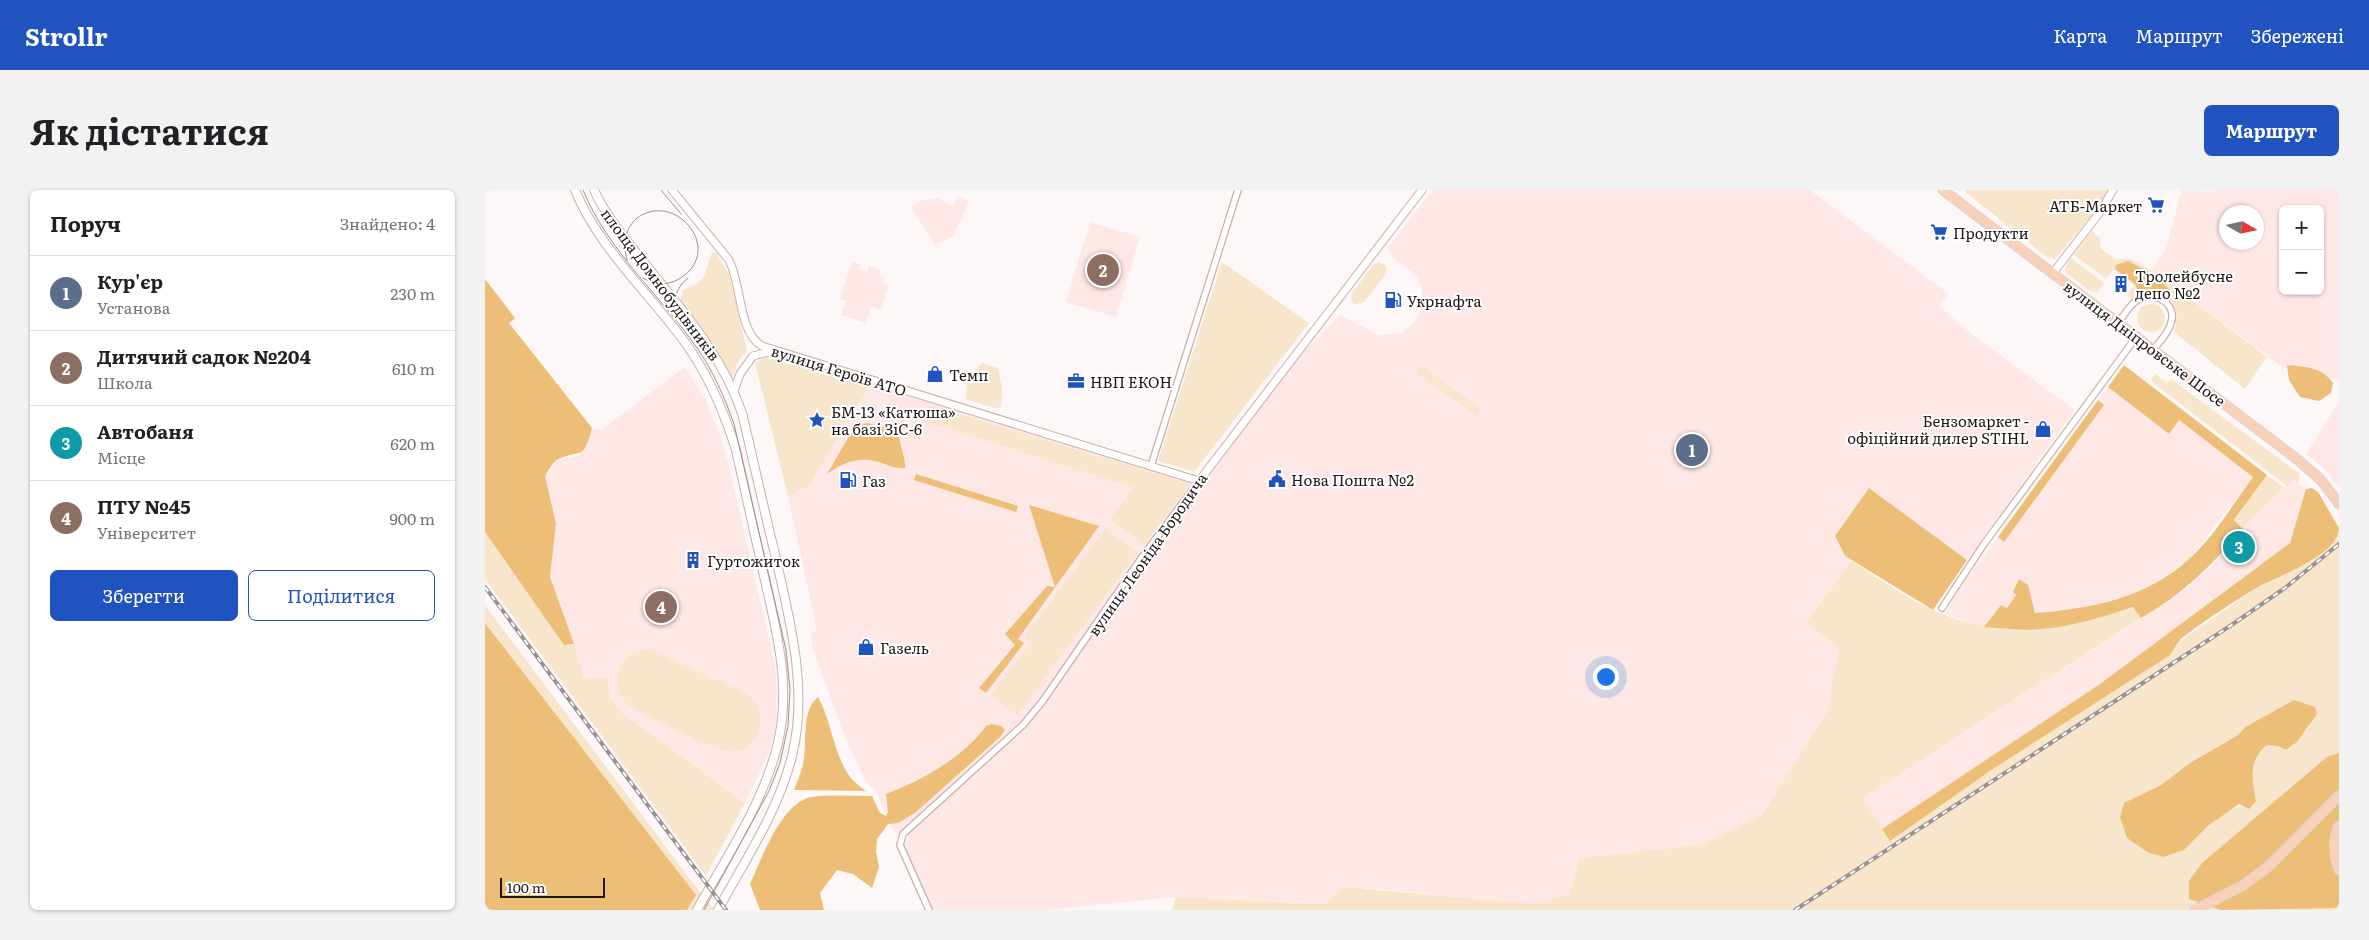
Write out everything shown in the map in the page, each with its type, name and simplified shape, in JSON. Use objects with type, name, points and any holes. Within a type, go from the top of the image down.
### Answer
[{"type":"main road","name":"площа Домнобудівників","points":[[575,190],[598,234],[684,340],[709,381],[726,418],[781,652],[785,688],[777,747],[768,774],[751,812],[697,910]]},
{"type":"main road","name":"площа Домнобудівників","points":[[594,190],[612,222],[710,346],[734,391],[742,413],[787,611],[796,660],[799,698],[796,737],[792,758],[764,826],[718,910]]},
{"type":"main road","name":"вулиця Дніпровське Шосе","points":[[1943,190],[2298,460],[2321,480],[2339,504]]},
{"type":"main road","points":[[2195,910],[2242,886],[2269,866],[2339,796]]},
{"type":"main road","points":[[2339,826],[2335,859],[2339,870]]},
{"type":"street","name":"вулиця Героїв АТО","points":[[672,190],[733,267],[751,337],[762,346],[1199,481]]},
{"type":"street","points":[[1151,466],[1238,190]]},
{"type":"street","name":"вулиця Леоніда Бородича","points":[[929,910],[901,845],[903,834],[1023,725],[1042,702],[1140,560],[1422,190]]},
{"type":"street","points":[[2053,273],[2100,212],[2113,190]]},
{"type":"street","points":[[2119,322],[2134,302],[2142,297],[2156,297],[2166,302],[2171,310],[2170,326],[2154,349]]},
{"type":"street","points":[[1942,608],[1984,544],[2137,336]]},
{"type":"street","points":[[734,391],[741,374],[753,356],[776,351]]},
{"type":"shaded area","points":[[1432,190],[1810,190],[1949,294],[1939,306],[1973,335],[2075,410],[1967,560],[1869,488],[1835,536],[1845,556],[1851,561],[1806,623],[1839,647],[1827,712],[1761,816],[1701,845],[1579,858],[1570,894],[1537,904],[1366,888],[1333,904],[1176,897],[1047,910],[930,910],[904,848],[913,824],[901,840],[893,829],[876,792],[866,782],[847,742],[813,650],[811,633],[817,631],[788,496],[809,486],[869,387],[874,385],[1192,482],[1165,526],[1274,381],[1340,315],[1379,335],[1401,333],[1413,324],[1421,311],[1422,289],[1416,275],[1392,257],[1389,249],[1390,245]]},
{"type":"shaded area","points":[[1966,190],[2108,190],[2096,210],[2055,259],[2048,258],[1965,192]]},
{"type":"shaded area","points":[[2182,190],[2214,192],[2215,190],[2339,190],[2339,379],[2330,378],[2319,370],[2308,367],[2291,365],[2285,369],[2152,270],[2166,248]]},
{"type":"shaded area","points":[[958,196],[969,201],[953,237],[935,245],[911,207],[922,200],[937,198],[953,206]]},
{"type":"shaded area","points":[[1090,222],[1140,237],[1116,317],[1066,302]]},
{"type":"shaded area","points":[[2092,231],[2100,239],[2101,249],[2116,259],[2130,259],[2152,270],[2267,357],[2245,389],[2174,332],[2176,312],[2167,297],[2160,293],[2151,292],[2132,299],[2126,295],[2134,285],[2114,269],[2106,279],[2074,255]]},
{"type":"shaded area","points":[[712,252],[717,254],[730,276],[747,351],[739,360],[732,378],[719,354],[680,300],[683,290],[697,284],[704,277]]},
{"type":"shaded area","points":[[2071,258],[2104,283],[2098,292],[2090,291],[2066,273],[2066,266]]},
{"type":"shaded area","points":[[852,261],[860,264],[859,269],[867,272],[869,266],[881,270],[879,276],[884,278],[883,284],[889,285],[881,310],[871,307],[866,323],[841,315],[846,301],[840,299]]},
{"type":"shaded area","points":[[2128,261],[2153,274],[2170,290],[2168,293],[2159,290],[2137,289],[2135,284],[2115,269],[2116,265]]},
{"type":"shaded area","points":[[1222,262],[1309,323],[1194,472],[1158,461]]},
{"type":"shaded area","points":[[1380,262],[1386,266],[1386,274],[1363,303],[1354,304],[1351,299],[1352,293],[1374,264]]},
{"type":"shaded area","points":[[485,279],[515,318],[509,323],[592,428],[583,450],[580,453],[557,460],[545,476],[556,524],[550,577],[574,644],[564,645],[485,532]]},
{"type":"shaded area","points":[[2151,304],[2161,308],[2165,318],[2161,328],[2151,332],[2141,328],[2137,318],[2141,308]]},
{"type":"shaded area","points":[[766,357],[869,387],[809,486],[788,496],[755,363]]},
{"type":"shaded area","points":[[982,363],[998,368],[1002,388],[1001,406],[997,409],[966,399],[967,379]]},
{"type":"shaded area","points":[[1421,365],[1481,409],[1476,416],[1416,372]]},
{"type":"shaded area","points":[[2124,365],[2267,475],[2234,520],[2243,529],[2196,578],[2170,599],[2141,618],[2133,607],[2087,621],[2051,628],[2025,630],[1984,627],[2001,605],[2007,608],[2016,595],[2013,592],[2019,579],[2028,585],[2035,613],[2076,608],[2117,599],[2155,583],[2173,572],[2198,550],[2215,531],[2253,477],[2179,420],[2169,434],[2108,387]]},
{"type":"shaded area","points":[[2292,365],[2320,371],[2333,383],[2331,393],[2319,401],[2300,397],[2289,380],[2287,366]]},
{"type":"shaded area","points":[[685,367],[704,397],[717,426],[729,466],[775,665],[777,690],[776,726],[770,751],[745,803],[621,712],[610,698],[584,679],[550,577],[556,524],[545,476],[556,461],[579,455],[588,444],[592,428],[601,430]]},
{"type":"shaded area","points":[[2155,374],[2167,383],[2171,379],[2300,474],[2298,483],[2293,479],[2287,486],[2151,381]]},
{"type":"shaded area","points":[[2108,387],[2169,434],[2179,420],[2253,477],[2189,559],[2160,580],[2135,593],[2089,607],[2035,613],[2028,585],[2019,579],[2016,595],[2007,608],[2001,605],[1984,627],[1945,614],[1965,581],[1998,537],[2004,541],[2104,405],[2098,400]]},
{"type":"shaded area","points":[[2098,400],[2104,405],[2004,542],[1998,537]]},
{"type":"shaded area","points":[[2339,402],[2339,487],[2322,467],[2306,454]]},
{"type":"shaded area","points":[[928,405],[1190,484],[1144,544],[1110,520],[1133,487],[925,421]]},
{"type":"shaded area","points":[[867,423],[888,428],[899,434],[905,468],[896,468],[874,461],[860,460],[847,463],[827,474],[851,433],[858,425]]},
{"type":"shaded area","points":[[916,474],[1018,506],[1016,512],[914,480]]},
{"type":"shaded area","points":[[2267,475],[2284,488],[2243,529],[2234,521]]},
{"type":"shaded area","points":[[2293,479],[2306,489],[2290,543],[2100,684],[1882,829],[1863,798],[2178,595],[2212,566],[2243,529]]},
{"type":"shaded area","points":[[1869,488],[1967,560],[1933,610],[1845,556],[1835,536]]},
{"type":"shaded area","points":[[2312,488],[2318,492],[2339,528],[2336,538],[2319,556],[2258,587],[2219,612],[2181,639],[2170,655],[1990,771],[1890,841],[1882,829],[2100,684],[2290,543],[2306,489]]},
{"type":"shaded area","points":[[1029,505],[1099,526],[1018,639],[1024,643],[986,693],[979,688],[1015,645],[1005,634],[1047,586],[1055,587]]},
{"type":"shaded area","points":[[1105,529],[1138,552],[1017,716],[991,695],[1031,642],[1025,636]]},
{"type":"shaded area","points":[[485,532],[564,645],[574,644],[584,679],[608,678],[610,698],[621,712],[745,803],[706,876],[485,579]]},
{"type":"shaded area","points":[[2339,533],[2339,910],[1172,910],[1176,897],[1325,904],[1344,887],[1537,904],[1570,894],[1579,858],[1700,845],[1761,816],[1827,712],[1839,647],[1806,623],[1851,561],[1933,610],[1959,620],[1984,626],[2034,629],[2058,626],[2083,622],[2134,607],[2141,618],[1863,798],[1890,841],[1990,771],[2170,655],[2180,641],[2258,587],[2311,561],[2325,550]],"holes":[[[2294,700],[2310,726],[2292,747],[2286,750],[2278,746],[2267,745],[2257,757],[2253,771],[2256,801],[2235,808],[2217,820],[2184,850],[2144,795],[2190,763],[2238,735],[2245,727]]]},
{"type":"shaded area","points":[[485,605],[715,910],[687,910],[695,895],[485,623]]},
{"type":"shaded area","points":[[485,623],[696,895],[687,910],[485,910]]},
{"type":"shaded area","points":[[650,650],[744,692],[753,699],[758,708],[760,728],[750,744],[741,749],[730,751],[722,749],[677,731],[626,703],[620,694],[618,685],[620,668],[631,655],[640,651]]},
{"type":"shaded area","points":[[818,697],[845,769],[853,780],[866,791],[794,790],[803,764],[809,711],[812,703]]},
{"type":"shaded area","points":[[2294,700],[2315,707],[2317,714],[2297,742],[2286,750],[2278,746],[2267,745],[2261,751],[2254,764],[2253,771],[2256,801],[2249,809],[2239,804],[2208,826],[2184,850],[2163,857],[2147,852],[2127,838],[2120,817],[2124,803],[2161,785],[2190,763],[2238,735],[2245,727]]},
{"type":"shaded area","points":[[992,724],[1001,726],[1005,730],[1000,737],[916,812],[898,823],[888,824],[877,839],[876,852],[879,867],[872,888],[853,874],[837,870],[820,893],[824,910],[760,910],[750,884],[766,848],[780,823],[797,804],[813,797],[872,796],[880,813],[886,816],[888,812],[886,794],[941,767],[966,748],[986,726]]},
{"type":"shaded area","points":[[2339,753],[2339,908],[2221,910],[2189,899],[2189,881],[2202,863],[2327,757]]},
{"type":"tram line","points":[[583,190],[606,233],[635,272],[683,328],[708,366],[723,395],[734,424],[786,650],[790,689],[788,726],[780,763],[769,791],[704,910]]},
{"type":"tram line","points":[[661,190],[681,214]]},
{"type":"tram line","points":[[627,260],[625,248],[627,232],[637,218],[652,211],[667,212],[680,218],[690,228],[697,240],[698,254],[692,267],[679,279],[670,283],[657,283],[643,278]]},
{"type":"tram line","points":[[678,317],[675,306],[676,296],[680,286],[688,278]]},
{"type":"railway","points":[[1795,910],[2233,624],[2285,588],[2339,544]]},
{"type":"railway","points":[[485,587],[726,910]]},
{"type":"place","name":"АТБ-Маркет","points":[[2156,205]]},
{"type":"place","name":"Продукти","points":[[1939,232]]},
{"type":"place","name":"Дитячий садок №204","points":[[1103,270]]},
{"type":"place","name":"Тролейбусне депо №2","points":[[2121,284]]},
{"type":"place","name":"Укрнафта","points":[[1393,300]]},
{"type":"place","name":"Темп","points":[[935,374]]},
{"type":"place","name":"НВП ЕКОН","points":[[1076,381]]},
{"type":"place","name":"БМ-13 «Катюша» на базі ЗіС-6","points":[[817,420]]},
{"type":"place","name":"Бензомаркет - офіційний дилер STIHL","points":[[2043,429]]},
{"type":"place","name":"Кур'єр","points":[[1692,450]]},
{"type":"place","name":"Нова Пошта №2","points":[[1277,479]]},
{"type":"place","name":"Газ","points":[[848,480]]},
{"type":"place","name":"Автобаня","points":[[2239,547]]},
{"type":"place","name":"Гуртожиток","points":[[693,560]]},
{"type":"place","name":"ПТУ №45","points":[[661,607]]},
{"type":"place","name":"Газель","points":[[866,647]]}]
